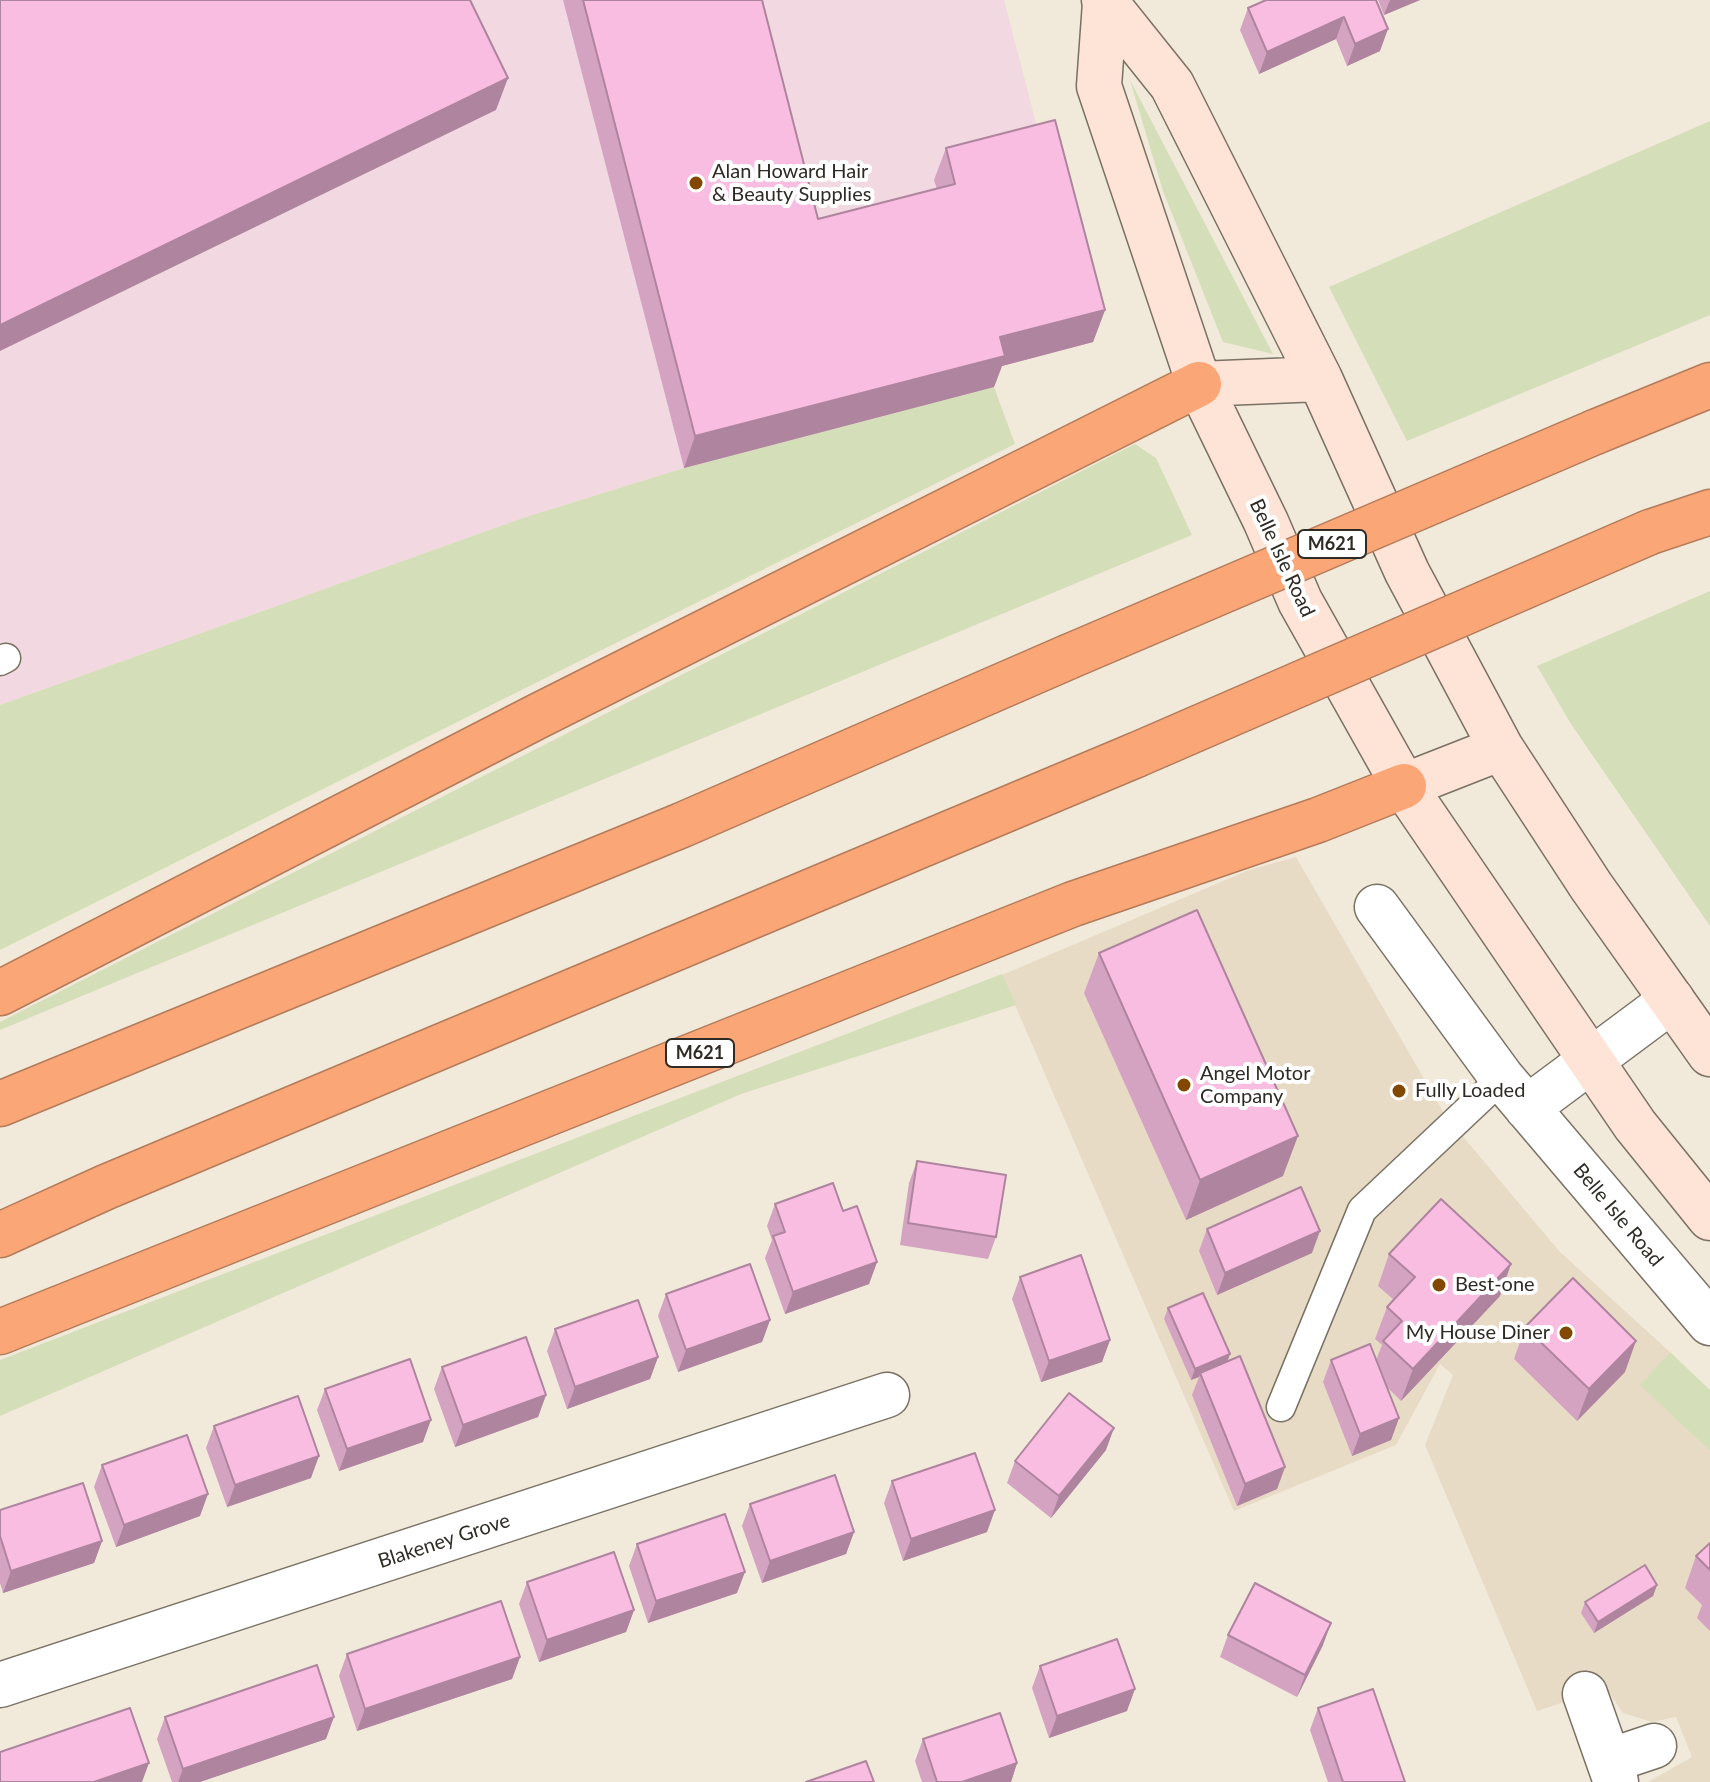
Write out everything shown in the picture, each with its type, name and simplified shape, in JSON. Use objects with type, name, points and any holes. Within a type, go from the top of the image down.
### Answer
[{"type":"highway","points":[[0,993],[538,716],[1199,384]]},
{"type":"highway","name":"M621","points":[[0,1104],[682,825],[1068,657],[1710,385]]},
{"type":"highway","points":[[0,1235],[106,1187],[1136,755],[1650,532],[1710,512]]},
{"type":"highway","name":"M621","points":[[0,1332],[1073,904],[1318,820],[1404,786]]},
{"type":"street","name":"Belle Isle Road","points":[[1104,1],[1172,85],[1320,379],[1407,572],[1501,748],[1591,886],[1710,1054]]},
{"type":"street","name":"Belle Isle Road","points":[[1104,1],[1099,86],[1199,384],[1266,522],[1300,601],[1404,786],[1635,1125],[1710,1218]]},
{"type":"street","points":[[1199,384],[1320,379]]},
{"type":"street","points":[[1404,786],[1501,748]]},
{"type":"street","name":"Belle Isle Road","points":[[1377,907],[1514,1093],[1710,1323]]},
{"type":"street","points":[[1514,1093],[1591,1060],[1672,1000]]},
{"type":"street","name":"Blakeney Grove","points":[[0,1685],[887,1395]]},
{"type":"street","points":[[1585,1694],[1613,1772],[1654,1746]]},
{"type":"lane","points":[[1281,1407],[1362,1210],[1514,1093]]},
{"type":"shaded area","points":[[19,0],[1004,0],[1093,342],[989,369],[994,387],[684,468],[523,518],[0,705],[0,9]]},
{"type":"shaded area","points":[[1296,857],[1445,1115],[1559,1251],[1670,1352],[1641,1385],[1710,1451],[1710,1782],[1648,1782],[1692,1757],[1676,1717],[1652,1722],[1623,1713],[1606,1688],[1537,1711],[1425,1445],[1453,1375],[1440,1364],[1396,1445],[1234,1511],[1002,975],[1249,870]]},
{"type":"green space","points":[[1130,80],[1273,354],[1223,342],[1163,191]]},
{"type":"green space","points":[[1710,121],[1710,315],[1407,441],[1329,287]]},
{"type":"green space","points":[[994,387],[1015,444],[0,950],[0,705],[523,518],[684,468]]},
{"type":"green space","points":[[1135,444],[1156,458],[1192,535],[0,1030],[0,1022]]},
{"type":"green space","points":[[1710,591],[1710,926],[1571,724],[1537,666]]},
{"type":"green space","points":[[1002,974],[1016,1005],[741,1094],[0,1416],[0,1360]]},
{"type":"green space","points":[[1670,1352],[1710,1390],[1710,1451],[1640,1385]]},
{"type":"building","points":[[0,0],[470,0],[508,78],[0,325]]},
{"type":"building","points":[[583,0],[762,0],[818,219],[955,184],[946,148],[1055,120],[1105,310],[1000,337],[1005,356],[695,436]]},
{"type":"building","points":[[1266,0],[1376,0],[1388,29],[1355,44],[1344,17],[1267,52],[1248,8]]},
{"type":"building","name":"Angel Motor Company","points":[[1197,910],[1298,1136],[1200,1180],[1099,953]]},
{"type":"building","points":[[917,1161],[1006,1175],[996,1237],[908,1223]]},
{"type":"building","points":[[833,1183],[843,1211],[857,1206],[877,1262],[793,1292],[773,1236],[785,1232],[775,1204]]},
{"type":"building","points":[[1301,1187],[1320,1231],[1225,1273],[1207,1229]]},
{"type":"building","points":[[1441,1199],[1511,1264],[1413,1369],[1383,1341],[1402,1321],[1387,1307],[1415,1277],[1389,1254]]},
{"type":"building","points":[[1081,1255],[1110,1340],[1049,1361],[1020,1277]]},
{"type":"building","points":[[750,1264],[770,1320],[686,1350],[666,1294]]},
{"type":"building","points":[[1573,1278],[1636,1341],[1589,1389],[1525,1327]]},
{"type":"building","points":[[1203,1293],[1230,1354],[1195,1369],[1168,1308]]},
{"type":"building","points":[[638,1300],[658,1357],[575,1387],[555,1329]]},
{"type":"building","points":[[526,1337],[546,1395],[463,1425],[442,1367]]},
{"type":"building","points":[[1370,1344],[1399,1418],[1360,1434],[1331,1360]]},
{"type":"building","points":[[1240,1356],[1285,1467],[1245,1484],[1200,1373]]},
{"type":"building","points":[[410,1359],[431,1420],[347,1449],[325,1389]]},
{"type":"building","points":[[1069,1393],[1114,1428],[1059,1496],[1015,1461]]},
{"type":"building","points":[[298,1396],[319,1456],[235,1485],[214,1426]]},
{"type":"building","points":[[187,1435],[208,1494],[124,1525],[102,1465]]},
{"type":"building","points":[[975,1453],[995,1510],[911,1539],[892,1481]]},
{"type":"building","points":[[835,1475],[854,1532],[770,1561],[750,1504]]},
{"type":"building","points":[[83,1483],[102,1541],[11,1571],[0,1536],[0,1510]]},
{"type":"building","points":[[725,1514],[745,1572],[656,1601],[637,1544]]},
{"type":"building","points":[[1710,1543],[1710,1570],[1696,1556]]},
{"type":"building","points":[[614,1552],[634,1610],[547,1640],[527,1582]]},
{"type":"building","points":[[1645,1565],[1657,1585],[1598,1622],[1585,1602]]},
{"type":"building","points":[[1255,1583],[1331,1623],[1305,1675],[1228,1635]]},
{"type":"building","points":[[501,1601],[520,1657],[365,1709],[347,1654]]},
{"type":"building","points":[[1117,1639],[1135,1689],[1057,1716],[1040,1666]]},
{"type":"building","points":[[317,1665],[334,1717],[183,1769],[165,1717]]},
{"type":"building","points":[[1373,1689],[1405,1782],[1343,1782],[1318,1708]]},
{"type":"building","points":[[130,1708],[149,1763],[94,1782],[0,1782],[0,1752]]},
{"type":"building","points":[[1000,1713],[1017,1763],[962,1782],[937,1782],[923,1739]]},
{"type":"building","points":[[866,1761],[874,1782],[806,1782]]},
{"type":"place","name":"Alan Howard Hair & Beauty Supplies","points":[[696,183]]},
{"type":"place","name":"Angel Motor Company","points":[[1184,1085]]},
{"type":"place","name":"Fully Loaded","points":[[1399,1091]]},
{"type":"place","name":"Best-one","points":[[1439,1285]]},
{"type":"place","name":"My House Diner","points":[[1566,1333]]}]
